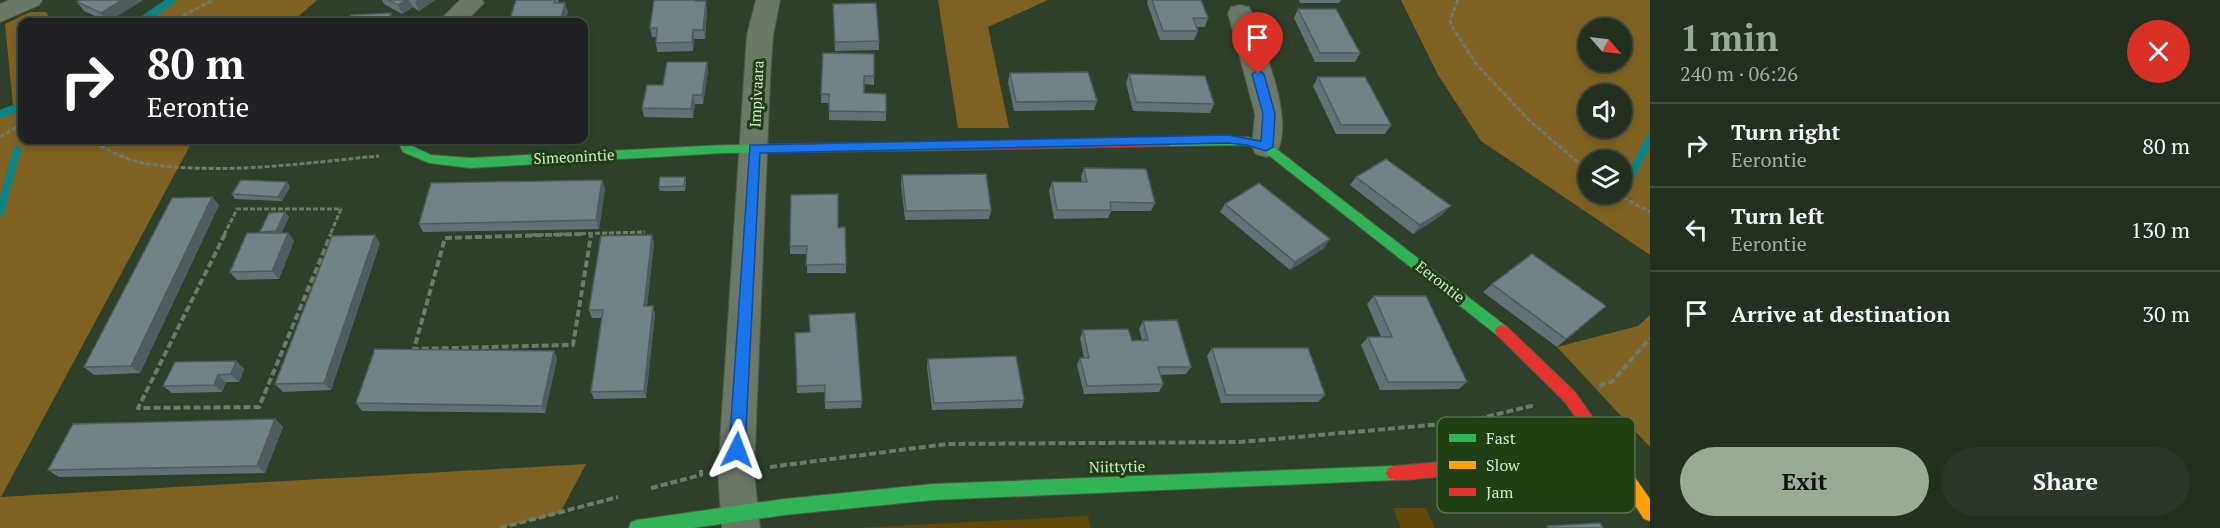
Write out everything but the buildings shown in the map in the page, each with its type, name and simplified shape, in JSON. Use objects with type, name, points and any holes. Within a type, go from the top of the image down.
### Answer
[{"type":"street","points":[[0,14],[30,0]]},
{"type":"street","name":"Impivaara","points":[[740,520],[736,473],[760,35],[768,0]]},
{"type":"street","points":[[454,18],[471,3]]},
{"type":"street","points":[[1240,12],[1269,114],[1266,147]]},
{"type":"street","name":"Eerontie","points":[[754,148],[1228,139],[1247,141],[1266,147],[1507,335],[1569,397],[1583,417]]},
{"type":"street","name":"Simeonintie","points":[[405,144],[429,159],[470,163],[754,148]]},
{"type":"street","name":"Niittytie","points":[[637,528],[740,520],[888,494],[1021,486],[1258,481],[1437,471]]},
{"type":"street","name":"Eerontie","points":[[1635,491],[1650,513]]},
{"type":"path","points":[[178,18],[213,0]]},
{"type":"path","points":[[1458,0],[1450,20],[1451,25],[1478,65],[1528,118],[1578,162]]},
{"type":"path","points":[[0,137],[18,126]]},
{"type":"path","points":[[99,144],[141,163],[250,168],[373,157],[405,144]]},
{"type":"path","points":[[1632,202],[1650,212]]},
{"type":"path","points":[[341,208],[259,407],[138,408],[237,209],[341,208]]},
{"type":"path","points":[[591,235],[573,345],[414,349],[445,238],[645,232]]},
{"type":"path","points":[[1486,417],[1569,397],[1613,381],[1650,338]]},
{"type":"path","points":[[646,489],[701,475],[736,473],[806,461],[947,444],[1241,442],[1437,424]]},
{"type":"path","points":[[701,475],[702,463]]},
{"type":"path","points":[[500,528],[625,495]]},
{"type":"shaded area","points":[[173,0],[317,0],[297,18],[144,18]]},
{"type":"shaded area","points":[[938,0],[1048,0],[988,27],[1009,128],[958,128]]},
{"type":"shaded area","points":[[1401,0],[1650,0],[1650,255],[1481,141],[1438,75]]},
{"type":"shaded area","points":[[30,12],[46,12],[50,18],[18,18],[18,144],[191,144],[1,497],[586,464],[560,513],[500,528],[0,528],[0,110],[13,105],[5,24]]},
{"type":"shaded area","points":[[1650,315],[1650,447],[1635,431],[1635,417],[1622,417],[1557,347],[1638,326]]},
{"type":"shaded area","points":[[1393,508],[1426,508],[1435,528],[1401,528]]},
{"type":"shaded area","points":[[1088,516],[1091,528],[856,528]]},
{"type":"waterway","points":[[146,18],[172,0]]},
{"type":"waterway","points":[[0,114],[18,107]]},
{"type":"waterway","points":[[1632,174],[1650,138]]},
{"type":"waterway","points":[[0,212],[17,150]]},
{"type":"traffic: fast","points":[[1169,142],[1247,141],[1266,147],[1502,331]]},
{"type":"traffic: fast","points":[[405,144],[407,149],[429,159],[470,163],[724,149],[951,146]]},
{"type":"traffic: fast","points":[[637,528],[784,507],[933,492],[1394,473]]},
{"type":"traffic: slow","points":[[1635,491],[1650,513]]},
{"type":"traffic: jam","points":[[951,146],[1169,142]]},
{"type":"traffic: jam","points":[[1502,331],[1570,397],[1584,417]]},
{"type":"traffic: jam","points":[[1394,473],[1437,470]]},
{"type":"route","points":[[737,450],[754,148],[1228,139],[1247,141],[1266,147],[1269,114],[1258,74]]}]
